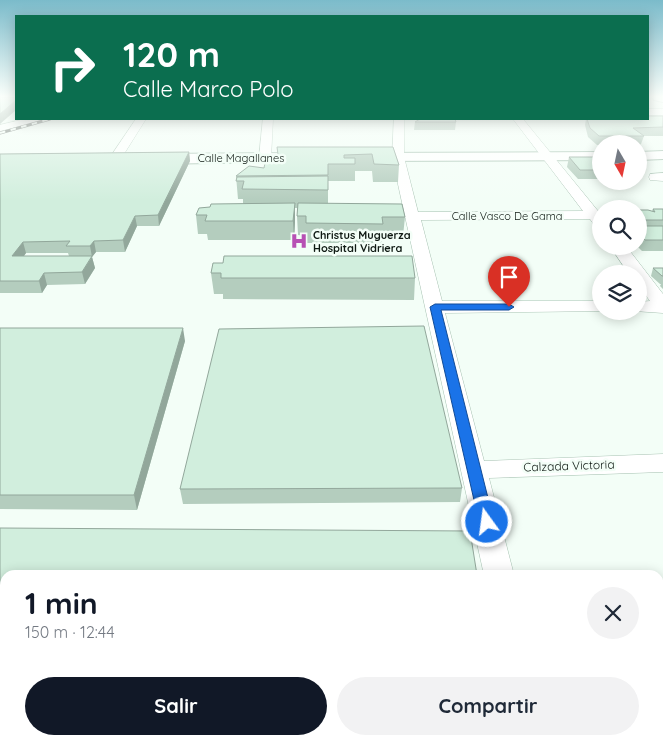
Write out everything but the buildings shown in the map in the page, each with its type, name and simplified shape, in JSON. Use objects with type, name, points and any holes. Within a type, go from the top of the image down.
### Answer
[{"type":"street","points":[[115,159],[133,132]]},
{"type":"street","points":[[265,158],[267,132]]},
{"type":"street","points":[[400,132],[397,142],[398,157],[499,570]]},
{"type":"street","points":[[528,132],[592,210]]},
{"type":"street","points":[[351,157],[592,156]]},
{"type":"street","points":[[648,156],[663,156]]},
{"type":"street","name":"Calle Magallanes","points":[[96,159],[332,157]]},
{"type":"street","name":"Calle Vasco De Gama","points":[[413,216],[592,218]]},
{"type":"street","points":[[647,285],[663,307]]},
{"type":"street","points":[[435,307],[592,307]]},
{"type":"street","points":[[647,307],[663,307]]},
{"type":"street","name":"Calzada Victoria","points":[[474,470],[663,463]]},
{"type":"railway","points":[[0,133],[4,132]]},
{"type":"place","name":"Christus Muguerza Hospital Vidriera","points":[[299,241]]},
{"type":"route","points":[[487,522],[435,307],[509,307]]}]
